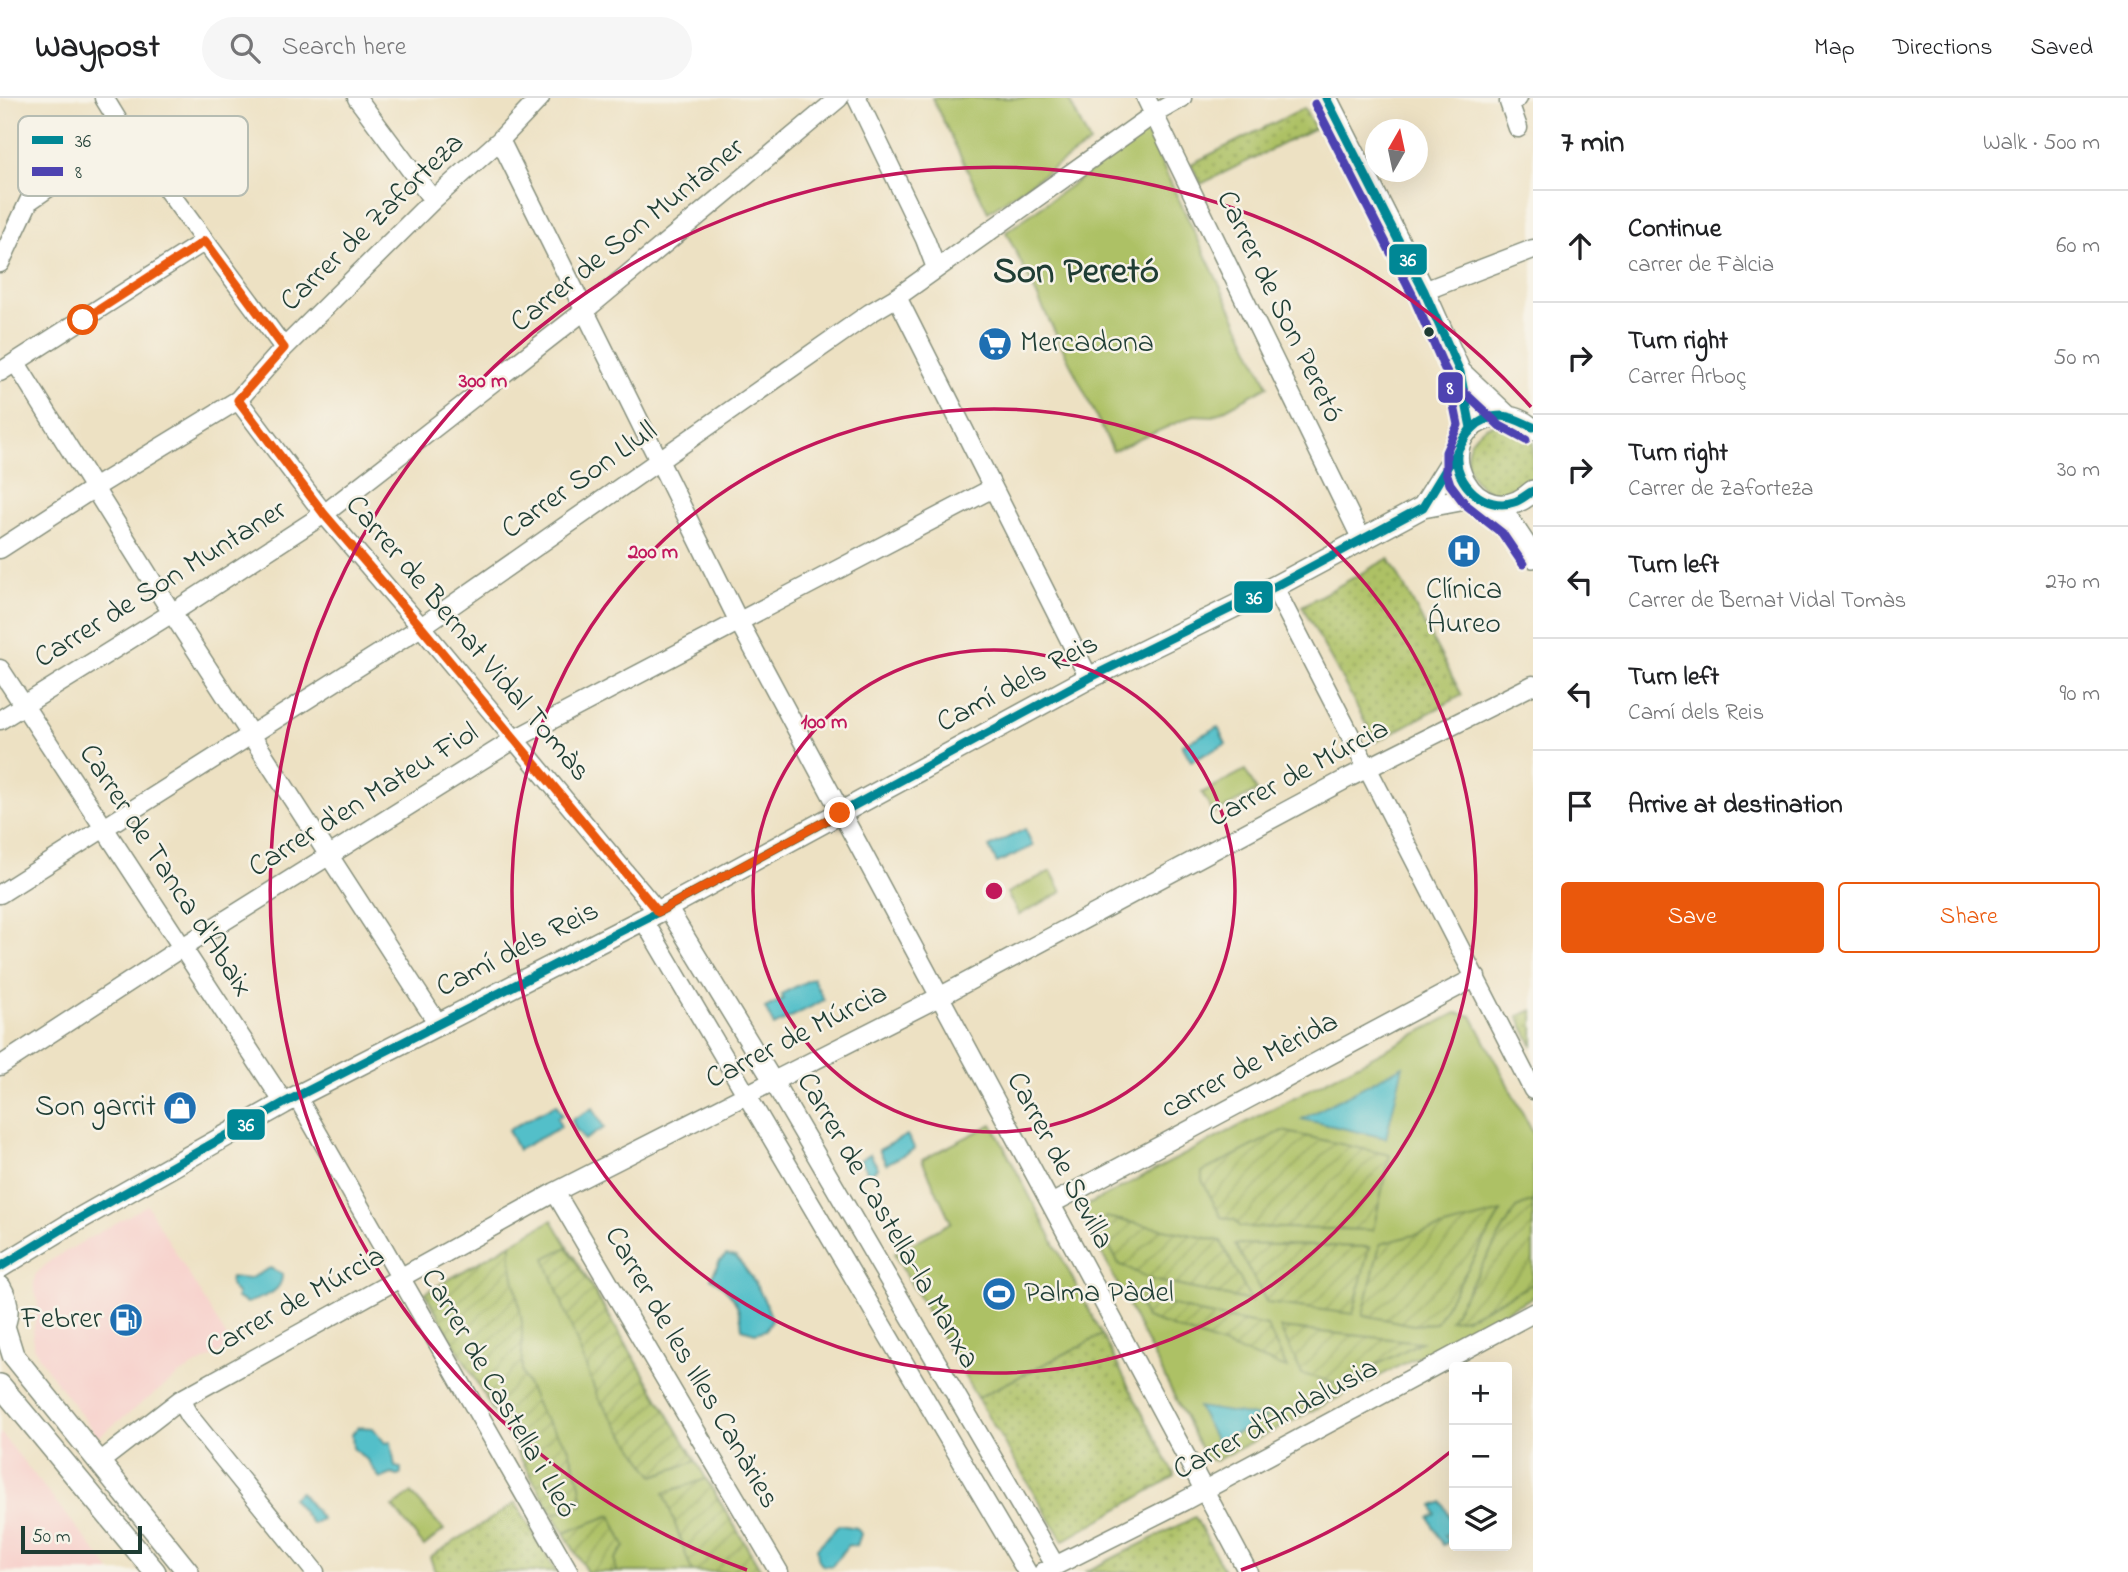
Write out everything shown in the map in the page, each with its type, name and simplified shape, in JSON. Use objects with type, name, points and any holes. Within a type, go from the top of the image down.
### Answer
[{"type":"street","points":[[104,98],[115,116]]},
{"type":"street","points":[[357,98],[433,200]]},
{"type":"street","name":"Carrer de Zaforteza","points":[[0,549],[238,400],[284,348],[433,200],[500,140],[540,98]]},
{"type":"street","name":"Carrer de Son Muntaner","points":[[0,720],[324,514],[584,311],[839,98]]},
{"type":"street","points":[[857,98],[925,239],[936,268]]},
{"type":"street","name":"Carrer Son Llull","points":[[0,894],[421,627],[897,297],[1150,106],[1182,98]]},
{"type":"street","points":[[1326,98],[1424,291],[1460,372],[1471,428],[1483,420],[1495,417],[1508,417],[1532,428]]},
{"type":"street","points":[[1518,98],[1509,102],[1518,128]]},
{"type":"street","name":"Carrer de Son Peretó","points":[[1150,106],[1362,540]]},
{"type":"street","name":"Carrer de Sevilla","points":[[500,140],[739,622],[1248,1572]]},
{"type":"street","points":[[0,263],[29,201],[36,196]]},
{"type":"street","points":[[172,196],[284,348]]},
{"type":"street","points":[[205,241],[8,367],[94,488],[438,1024]]},
{"type":"street","points":[[1424,291],[1533,249]]},
{"type":"street","points":[[897,297],[1089,678]]},
{"type":"street","points":[[1460,372],[1508,417]]},
{"type":"street","name":"Carrer de Bernat Vidal Tomàs","points":[[238,400],[324,514],[515,739],[656,913]]},
{"type":"street","name":"Camí dels Reis","points":[[1423,507],[1471,428]]},
{"type":"street","points":[[1458,451],[1460,477],[1467,489],[1510,522],[1533,557]]},
{"type":"street","name":"Carrer d'en Mateu Fiol","points":[[0,1066],[181,948],[515,739],[993,488]]},
{"type":"street","name":"Camí dels Reis","points":[[2,1291],[8,1263],[72,1223],[290,1100],[656,913],[1089,678],[1274,587],[1423,507],[1482,500],[1512,504],[1533,491]]},
{"type":"street","points":[[1274,587],[1533,1090]]},
{"type":"street","name":"Carrer de Tanca d'Abaix","points":[[0,669],[105,826],[181,948],[290,1100]]},
{"type":"street","name":"Carrer de Múrcia","points":[[101,1461],[180,1400],[555,1192],[939,997],[1367,769],[1533,685]]},
{"type":"street","name":"Carrer de Castella-la Manxa","points":[[656,913],[773,1081],[1049,1569]]},
{"type":"street","name":"Carrer de Castella-la Manxa","points":[[656,913],[745,1095],[1027,1572]]},
{"type":"street","name":"carrer de Mèrida","points":[[1051,1204],[1476,977]]},
{"type":"street","name":"Carrer de Castella i Lleó","points":[[290,1100],[399,1278],[569,1572]]},
{"type":"street","name":"Carrer de les Illes Canàries","points":[[555,1192],[779,1572]]},
{"type":"street","points":[[2,1291],[7,1316],[2,1329],[13,1355],[62,1418],[101,1461],[187,1572]]},
{"type":"street","name":"Carrer d'Andalusia","points":[[1049,1569],[1205,1490],[1533,1313]]},
{"type":"street","points":[[0,1385],[155,1572]]},
{"type":"street","points":[[180,1400],[189,1416],[315,1572]]},
{"type":"shaded area","name":"Febrer","points":[[147,1205],[232,1346],[180,1374],[98,1437],[50,1374],[34,1348],[32,1337],[38,1303],[34,1286],[35,1275],[51,1260]]},
{"type":"shaded area","points":[[0,1432],[112,1572],[0,1572]]},
{"type":"green space","points":[[932,98],[1068,98],[1090,143],[988,212]]},
{"type":"green space","points":[[1304,108],[1315,128],[1201,184],[1191,164]]},
{"type":"green space","points":[[1146,131],[1268,386],[1213,416],[1194,415],[1113,451],[1006,232]]},
{"type":"green space","points":[[1506,423],[1533,440],[1533,478],[1516,490],[1501,494],[1487,490],[1476,481],[1469,468],[1467,454],[1472,440],[1484,428]]},
{"type":"green space","points":[[1389,558],[1462,695],[1376,742],[1302,606]]},
{"type":"green space","points":[[1245,770],[1257,791],[1214,814],[1202,793]]},
{"type":"green space","points":[[1051,871],[1062,892],[1019,915],[1007,893]]},
{"type":"green space","points":[[1533,1010],[1533,1047],[1518,1016]]},
{"type":"green space","points":[[1456,1013],[1472,1016],[1533,1133],[1533,1297],[1215,1461],[1205,1457],[1085,1220],[1086,1206]]},
{"type":"green space","name":"Palma Pàdel","points":[[992,1124],[1102,1335],[977,1398],[894,1254],[951,1222],[922,1160]]},
{"type":"green space","points":[[1282,1131],[1390,1155],[1373,1230],[1240,1227],[1235,1220],[1221,1217],[1202,1180],[1202,1172]]},
{"type":"green space","points":[[1533,1201],[1533,1284],[1466,1318],[1450,1320],[1516,1208]]},
{"type":"green space","points":[[1501,1212],[1436,1323],[1414,1325],[1363,1315],[1380,1244]]},
{"type":"green space","points":[[1105,1217],[1221,1241],[1251,1301],[1152,1280],[1119,1264],[1102,1233]]},
{"type":"green space","points":[[552,1220],[762,1572],[587,1572],[425,1293]]},
{"type":"green space","points":[[511,1244],[511,1260],[522,1322],[522,1373],[541,1414],[568,1447],[579,1479],[583,1505],[553,1514],[425,1293]]},
{"type":"green space","points":[[1235,1244],[1369,1247],[1353,1314],[1267,1303]]},
{"type":"green space","points":[[567,1247],[696,1461],[654,1476],[598,1398],[545,1258]]},
{"type":"green space","points":[[1134,1292],[1199,1313],[1267,1326],[1287,1368],[1146,1318]]},
{"type":"green space","points":[[1280,1328],[1421,1342],[1340,1384],[1302,1374]]},
{"type":"green space","points":[[1102,1335],[1175,1476],[1063,1541],[977,1398]]},
{"type":"green space","points":[[706,1479],[762,1572],[692,1572],[664,1493]]},
{"type":"green space","points":[[411,1493],[444,1530],[424,1546],[393,1507]]},
{"type":"green space","points":[[516,1503],[556,1572],[435,1572],[430,1557]]},
{"type":"green space","points":[[611,1515],[625,1547],[615,1559],[616,1572],[587,1572],[564,1533]]},
{"type":"green space","points":[[1195,1517],[1225,1572],[1085,1572]]},
{"type":"water","points":[[1218,727],[1226,744],[1191,761],[1182,745]]},
{"type":"water","points":[[1025,829],[1033,846],[997,863],[989,847]]},
{"type":"water","points":[[813,978],[824,1000],[774,1026],[765,1008],[783,999],[781,994]]},
{"type":"water","points":[[1403,1066],[1386,1138],[1302,1119]]},
{"type":"water","points":[[556,1104],[562,1115],[557,1118],[561,1127],[518,1150],[508,1130]]},
{"type":"water","points":[[593,1108],[604,1128],[584,1140],[572,1120]]},
{"type":"water","points":[[907,1135],[915,1149],[886,1164],[879,1150]]},
{"type":"water","points":[[870,1154],[878,1168],[869,1174],[860,1160]]},
{"type":"water","points":[[726,1255],[736,1257],[761,1295],[772,1320],[766,1330],[755,1333],[742,1329],[740,1313],[734,1299],[724,1287],[711,1278]]},
{"type":"water","points":[[270,1268],[282,1274],[275,1290],[247,1303],[237,1298],[237,1293],[230,1286],[231,1277],[249,1279]]},
{"type":"water","points":[[1198,1407],[1267,1418],[1217,1443]]},
{"type":"water","points":[[358,1427],[373,1428],[385,1443],[391,1442],[395,1467],[401,1468],[398,1476],[392,1474],[380,1479],[368,1461],[353,1448],[352,1434]]},
{"type":"water","points":[[300,1492],[322,1519],[312,1524],[292,1498]]},
{"type":"water","points":[[1442,1502],[1449,1515],[1449,1533],[1445,1535],[1449,1542],[1443,1545],[1429,1518],[1436,1514],[1433,1506]]},
{"type":"water","points":[[839,1525],[857,1528],[861,1534],[857,1546],[848,1545],[832,1566],[822,1565],[817,1548]]},
{"type":"transit line","name":"36","points":[[1326,98],[1424,291],[1460,372],[1471,428]]},
{"type":"transit line","name":"8","points":[[1315,104],[1413,296],[1448,376],[1458,425],[1446,452],[1446,472],[1450,484],[1465,504],[1502,533],[1523,564]]},
{"type":"transit line","name":"8","points":[[1442,363],[1451,380],[1500,426],[1526,440]]},
{"type":"transit line","name":"36","points":[[1533,427],[1506,417],[1486,419],[1465,437],[1457,455],[1457,466],[1466,485],[1483,499],[1503,504],[1517,501],[1533,491]]},
{"type":"transit line","name":"36","points":[[0,1267],[284,1103],[658,912],[1089,678],[1274,587],[1423,507],[1471,428]]},
{"type":"place","name":"Mercadona","points":[[995,344]]},
{"type":"place","name":"Clínica Áureo","points":[[1464,551]]},
{"type":"place","name":"Son garrit","points":[[180,1108]]},
{"type":"place","name":"Palma Pàdel","points":[[999,1294]]},
{"type":"place","name":"Febrer","points":[[126,1320]]},
{"type":"district","name":"Son Peretó","points":[[1076,273]]},
{"type":"route","points":[[83,320],[205,241],[284,348],[238,400],[324,514],[658,912],[840,813]]}]
